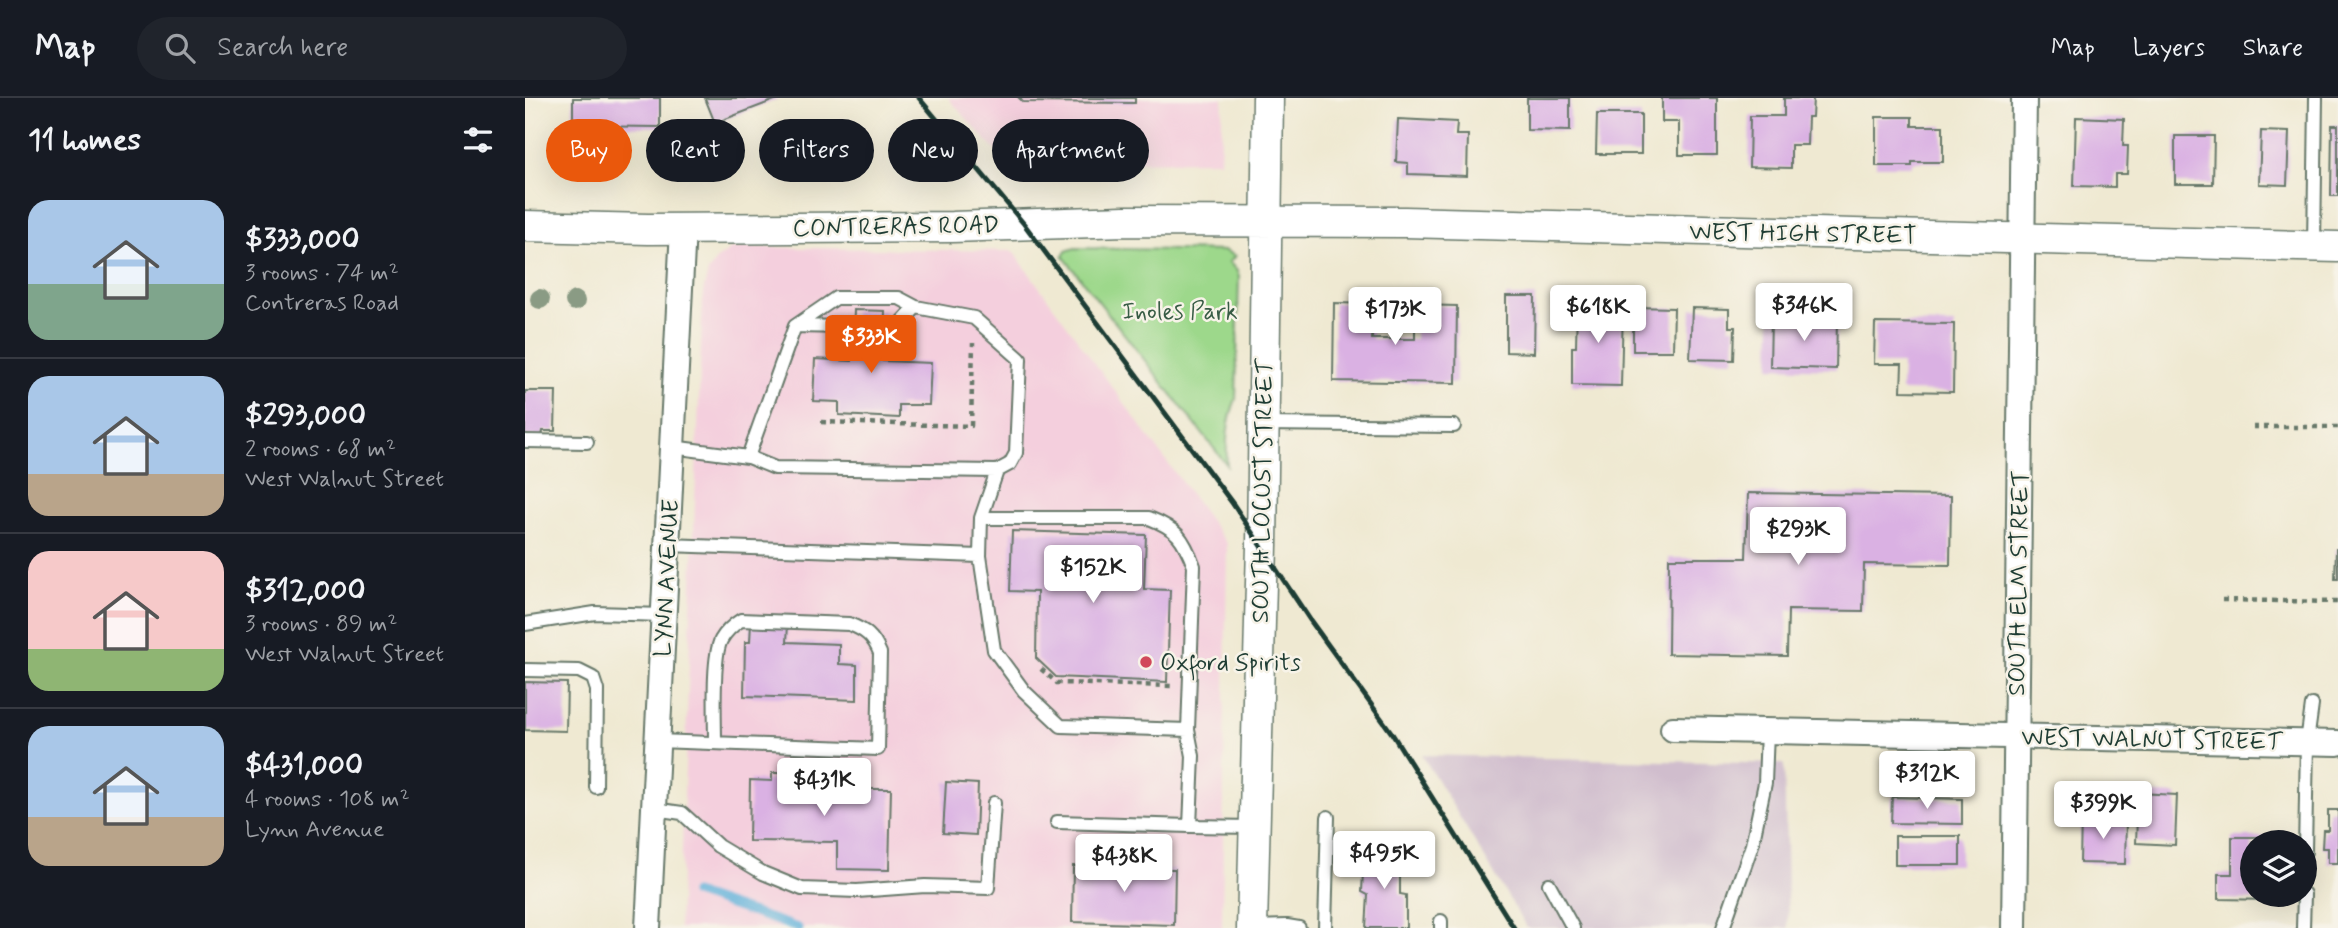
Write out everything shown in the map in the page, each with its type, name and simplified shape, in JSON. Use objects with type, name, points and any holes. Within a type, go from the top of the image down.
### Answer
[{"type":"street","name":"SOUTH LOCUST STREET","points":[[1252,928],[1262,545],[1268,98]]},
{"type":"street","name":"SOUTH ELM STREET","points":[[2014,928],[2024,98]]},
{"type":"street","name":"CONTRERAS ROAD","points":[[525,226],[952,227],[1123,221],[1267,221]]},
{"type":"street","name":"WEST HIGH STREET","points":[[1267,221],[2326,246]]},
{"type":"street","name":"LYNN AVENUE","points":[[648,928],[683,228]]},
{"type":"street","name":"WEST WALNUT STREET","points":[[1673,729],[2338,743]]},
{"type":"lane","points":[[2316,98],[2326,246]]},
{"type":"lane","points":[[672,447],[748,457],[775,468],[997,471],[1010,464],[1016,453],[1020,359],[974,318],[916,307],[899,298],[836,298],[795,326],[748,457]]},
{"type":"lane","points":[[795,326],[897,328],[916,307]]},
{"type":"lane","points":[[1263,425],[1454,426]]},
{"type":"lane","points":[[525,441],[587,442]]},
{"type":"lane","points":[[997,471],[981,518],[980,556],[993,650],[1024,691],[1061,726],[1188,730]]},
{"type":"lane","points":[[981,518],[1149,518],[1170,526],[1186,545],[1194,566],[1188,730],[1193,756],[1190,826]]},
{"type":"lane","points":[[667,545],[980,556]]},
{"type":"lane","points":[[525,624],[595,613],[664,615]]},
{"type":"lane","points":[[657,741],[878,749],[880,653],[875,640],[865,630],[849,624],[741,620],[730,627],[720,641],[715,741]]},
{"type":"lane","points":[[525,670],[579,671],[593,678],[597,690],[596,787]]},
{"type":"lane","points":[[2305,830],[2307,742],[2312,705]]},
{"type":"lane","points":[[1723,928],[1752,845],[1765,783],[1767,731]]},
{"type":"lane","points":[[654,809],[683,813],[718,846],[763,873],[802,889],[857,891],[925,886],[988,888],[993,803]]},
{"type":"lane","points":[[1325,928],[1328,817]]},
{"type":"lane","points":[[1057,822],[1254,827]]},
{"type":"lane","points":[[1549,884],[1573,928]]},
{"type":"lane","points":[[2303,928],[2304,907]]},
{"type":"lane","points":[[1252,928],[1299,928]]},
{"type":"path","points":[[821,422],[971,426],[974,318]]},
{"type":"path","points":[[2253,427],[2338,427]]},
{"type":"path","points":[[2222,600],[2338,602]]},
{"type":"path","points":[[1041,669],[1057,682],[1171,685],[1190,690]]},
{"type":"shaded area","points":[[948,98],[1223,98],[1220,161],[1149,162],[1149,119],[992,119],[992,146],[978,131],[978,119],[967,119]]},
{"type":"shaded area","points":[[731,249],[1013,251],[1227,544],[1222,928],[679,928],[703,292],[708,272],[717,259]]},
{"type":"shaded area","points":[[1422,755],[1784,764],[1788,928],[1527,928]]},
{"type":"green space","name":"Inoles Park","points":[[1075,248],[1225,251],[1235,256],[1229,262],[1239,277],[1236,399],[1228,431],[1227,465],[1063,256],[1066,251]]},
{"type":"building","points":[[573,98],[660,98],[660,119],[646,119],[646,127],[632,127],[632,119],[573,119]]},
{"type":"building","points":[[705,98],[780,98],[725,119],[713,119]]},
{"type":"building","points":[[1019,98],[1135,98],[1135,103],[1023,102]]},
{"type":"building","points":[[1527,98],[1570,98],[1570,131],[1527,130]]},
{"type":"building","points":[[1662,98],[1717,98],[1717,155],[1679,155],[1679,122],[1662,122]]},
{"type":"building","points":[[1784,98],[1813,98],[1812,117],[1808,117],[1807,145],[1791,145],[1791,168],[1749,167],[1750,116],[1784,116]]},
{"type":"building","points":[[1597,114],[1641,114],[1641,154],[1596,154]]},
{"type":"building","points":[[1876,117],[1912,117],[1912,126],[1943,126],[1943,162],[1912,162],[1912,166],[1876,166]]},
{"type":"building","points":[[2076,117],[2124,119],[2123,146],[2128,146],[2127,174],[2115,174],[2115,187],[2074,186]]},
{"type":"building","points":[[1398,119],[1457,122],[1456,135],[1468,135],[1467,176],[1408,174],[1408,163],[1396,162]]},
{"type":"building","points":[[2332,125],[2338,125],[2338,196],[2331,196]]},
{"type":"building","points":[[2261,131],[2289,132],[2287,185],[2259,184]]},
{"type":"building","points":[[2175,136],[2214,136],[2213,184],[2175,184]]},
{"type":"building","points":[[1506,296],[1535,296],[1534,353],[1506,352]]},
{"type":"building","points":[[1585,300],[1617,300],[1617,308],[1623,308],[1621,386],[1572,385],[1572,347],[1576,347],[1577,307],[1585,307]]},
{"type":"building","points":[[1334,303],[1373,304],[1372,339],[1415,339],[1415,305],[1457,306],[1456,383],[1333,381]]},
{"type":"building","points":[[1633,307],[1674,308],[1673,351],[1633,351]]},
{"type":"building","points":[[1692,308],[1729,309],[1729,327],[1735,327],[1734,360],[1690,359]]},
{"type":"building","points":[[854,310],[885,311],[883,361],[931,363],[929,405],[899,405],[899,418],[839,415],[839,402],[813,401],[815,359],[852,361]]},
{"type":"building","points":[[1771,318],[1837,319],[1836,369],[1770,367]]},
{"type":"building","points":[[1875,323],[1954,324],[1953,392],[1901,391],[1902,364],[1874,364]]},
{"type":"building","points":[[525,391],[556,391],[555,431],[543,431],[542,436],[525,436]]},
{"type":"building","points":[[1748,493],[1951,496],[1950,565],[1864,564],[1863,611],[1788,610],[1787,656],[1668,654],[1669,558],[1746,558]]},
{"type":"building","points":[[1012,531],[1146,535],[1144,589],[1170,590],[1167,682],[1056,677],[1036,658],[1037,592],[1010,591]]},
{"type":"building","points":[[2338,549],[2338,579],[2335,579]]},
{"type":"building","points":[[751,623],[788,624],[787,642],[839,644],[839,664],[857,665],[857,700],[744,696],[745,642],[750,642]]},
{"type":"building","points":[[525,682],[567,683],[566,731],[525,730]]},
{"type":"building","points":[[772,773],[799,773],[798,782],[836,782],[836,789],[891,789],[889,870],[837,869],[837,842],[749,841],[750,780],[772,781]]},
{"type":"building","points":[[946,782],[978,784],[976,835],[943,833]]},
{"type":"building","points":[[2138,793],[2177,795],[2175,845],[2136,843]]},
{"type":"building","points":[[1892,797],[1962,799],[1962,824],[1891,823]]},
{"type":"building","points":[[2328,810],[2338,810],[2338,863],[2328,863],[2328,848],[2322,848],[2323,830],[2328,830]]},
{"type":"building","points":[[2081,818],[2126,819],[2125,864],[2080,863]]},
{"type":"building","points":[[1895,836],[1960,836],[1960,865],[1895,865]]},
{"type":"building","points":[[2232,837],[2240,837],[2240,899],[2218,899],[2218,874],[2232,874]]},
{"type":"building","points":[[1364,853],[1400,853],[1400,894],[1406,895],[1406,928],[1366,928],[1368,895],[1362,892]]},
{"type":"building","points":[[1120,857],[1152,858],[1151,869],[1175,869],[1174,925],[1072,922],[1073,866],[1120,867]]},
{"type":"waterway","points":[[694,893],[798,928]]},
{"type":"railway","points":[[919,98],[1024,224],[1233,504],[1310,620],[1391,732],[1514,928]]},
{"type":"place","name":"Oxford Spirits","points":[[1146,662]]}]
